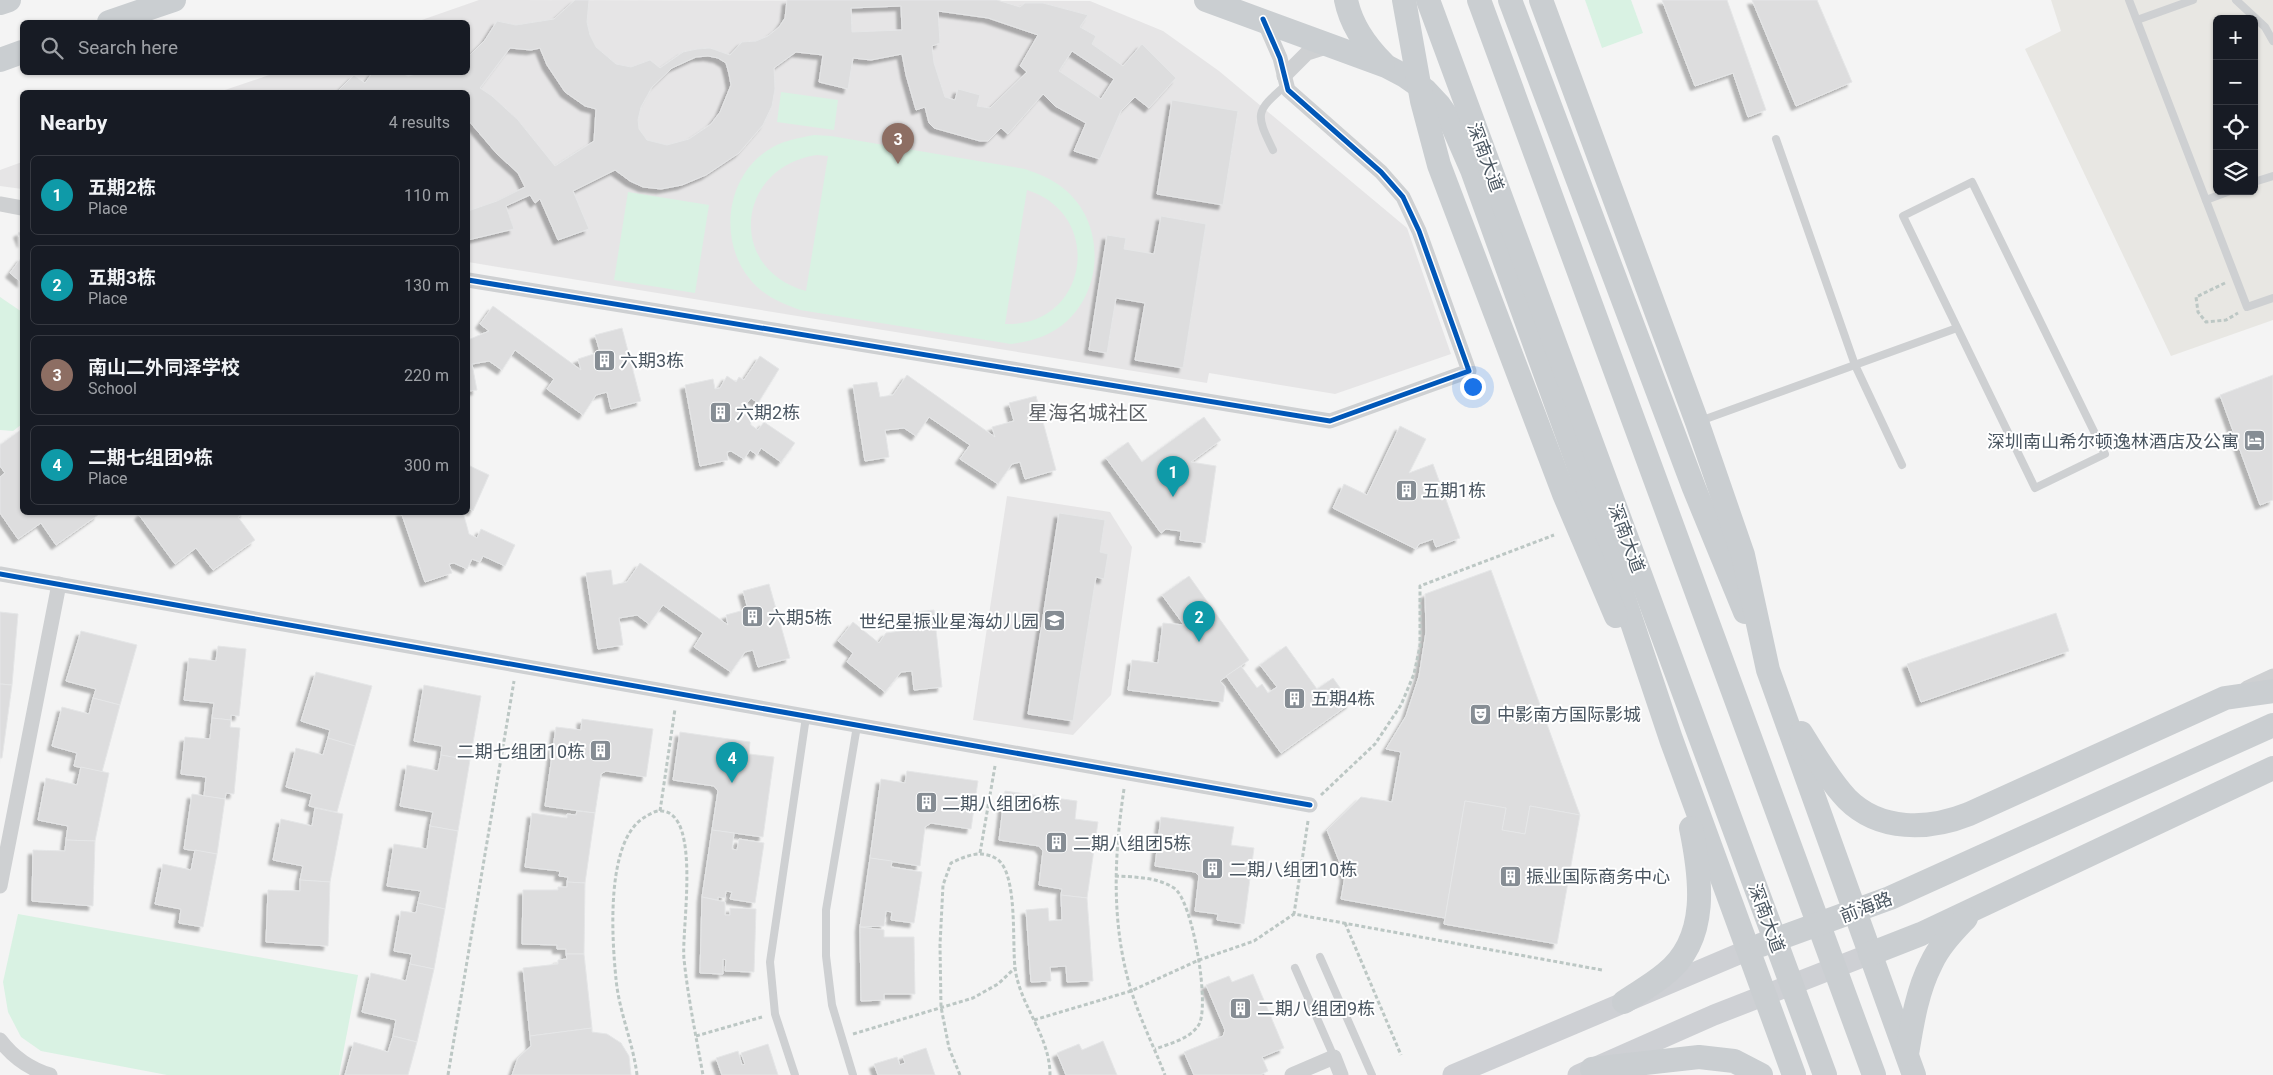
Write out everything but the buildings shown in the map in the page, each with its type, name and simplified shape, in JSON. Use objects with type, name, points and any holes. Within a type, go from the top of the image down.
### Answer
[{"type":"main road","points":[[0,3],[9,0]]},
{"type":"main road","points":[[115,20],[174,0]]},
{"type":"main road","points":[[1206,0],[1263,19],[1386,66]]},
{"type":"main road","points":[[1346,0],[1353,23],[1362,38],[1386,66]]},
{"type":"main road","points":[[1404,0],[1422,101],[1439,166],[1564,494],[1594,568],[1671,739],[1695,848],[1700,885],[1699,907],[1694,932],[1684,954],[1666,974],[1624,1002]]},
{"type":"main road","name":"深南大道","points":[[1428,0],[1824,1075]]},
{"type":"main road","points":[[1479,0],[1874,1075]]},
{"type":"main road","points":[[1510,0],[1694,488],[1771,676],[1910,1065]]},
{"type":"main road","points":[[1540,0],[1698,422],[1743,555],[1771,676],[1814,753],[1848,799],[1863,811],[1882,820],[1922,826],[1948,822],[2225,698],[2273,691]]},
{"type":"main road","points":[[0,60],[20,53]]},
{"type":"main road","name":"深南大道","points":[[1386,66],[1425,90],[1451,122],[1462,145],[1594,509],[1671,739],[1794,1075]]},
{"type":"main road","name":"前海路","points":[[1453,1075],[1748,950],[1890,898],[2042,831],[2273,725]]},
{"type":"main road","points":[[1585,1072],[1714,1015],[1870,954],[1972,910],[2273,768]]},
{"type":"main road","points":[[1910,1065],[1911,1029],[1930,964],[1943,943],[1972,910]]},
{"type":"main road","points":[[1585,1072],[1699,1057],[1734,1061],[1760,1075]]},
{"type":"street","points":[[470,280],[1330,421],[1469,371],[1419,231],[1403,197],[1381,172],[1293,94],[1285,81],[1274,40],[1263,19]]},
{"type":"street","points":[[1285,81],[1307,53],[1332,45]]},
{"type":"street","points":[[0,204],[20,208]]},
{"type":"street","points":[[0,574],[1310,805]]},
{"type":"street","points":[[0,886],[59,584]]},
{"type":"street","points":[[2225,698],[2273,676]]},
{"type":"street","points":[[0,1040],[7,1050],[23,1063],[50,1075]]},
{"type":"street","points":[[1292,1075],[1334,1057],[1341,1075]]},
{"type":"lane","points":[[2129,0],[2247,307],[2273,298]]},
{"type":"lane","points":[[2137,20],[2193,0]]},
{"type":"lane","points":[[2236,0],[2265,28],[2273,41]]},
{"type":"lane","points":[[1273,150],[1259,122],[1263,105],[1285,81]]},
{"type":"lane","points":[[1776,139],[1855,365],[1902,465]]},
{"type":"lane","points":[[2258,181],[2273,176]]},
{"type":"lane","points":[[1972,182],[2105,454],[2036,488],[1957,328],[1903,216],[1972,182]]},
{"type":"lane","points":[[2206,200],[2219,195]]},
{"type":"lane","points":[[1698,422],[1957,328]]},
{"type":"lane","points":[[795,1075],[775,1014],[770,962],[806,717]]},
{"type":"lane","points":[[853,1075],[840,1038],[832,1005],[826,956],[826,910],[857,726]]},
{"type":"lane","points":[[1320,957],[1372,1075]]},
{"type":"lane","points":[[1296,968],[1334,1057]]},
{"type":"path","points":[[2236,278],[2196,297],[2198,312],[2206,322],[2212,322],[2226,320],[2247,307]]},
{"type":"path","points":[[1294,914],[1310,805],[1375,744],[1401,706],[1414,674],[1420,646],[1420,586],[1554,535]]},
{"type":"path","points":[[448,1075],[516,665]]},
{"type":"path","points":[[660,811],[677,693]]},
{"type":"path","points":[[980,853],[998,751]]},
{"type":"path","points":[[1127,774],[1118,831],[1115,876],[1118,933],[1131,991],[1166,1075]]},
{"type":"path","points":[[637,1075],[616,979],[614,912],[617,860],[629,834],[638,821],[660,811],[671,812],[679,820],[686,850],[684,956],[688,996],[703,1075]]},
{"type":"path","points":[[960,1075],[950,1048],[941,1007],[940,945],[943,885],[951,863],[968,855],[980,853],[999,860],[1008,876],[1014,916],[1015,968],[1034,1020],[1045,1041],[1050,1064],[1050,1075]]},
{"type":"path","points":[[1115,876],[1153,879],[1175,888],[1186,904],[1199,960],[1203,1010],[1199,1026],[1184,1037],[1155,1049]]},
{"type":"path","points":[[1034,1020],[1131,991],[1199,960],[1254,941],[1294,914],[1602,970]]},
{"type":"path","points":[[1345,923],[1401,1055]]},
{"type":"path","points":[[840,1038],[973,998],[998,984],[1015,968]]},
{"type":"path","points":[[696,1036],[775,1014]]},
{"type":"path","points":[[630,1061],[635,1060]]},
{"type":"shaded area","points":[[479,0],[1090,1],[1163,31],[1219,71],[1407,228],[1451,354],[1335,394],[1209,373],[1207,383],[470,262],[470,90],[225,90],[269,75],[470,75],[470,20],[422,20]]},
{"type":"shaded area","points":[[2051,0],[2273,0],[2273,320],[2171,356],[2025,49],[2061,31]]},
{"type":"shaded area","points":[[20,163],[20,189],[0,186],[0,170]]},
{"type":"shaded area","name":"世纪星振业星海幼儿园","points":[[1007,496],[1110,512],[1132,547],[1111,695],[1073,735],[973,720]]},
{"type":"green space","points":[[1585,0],[1631,0],[1643,33],[1602,48]]},
{"type":"green space","points":[[781,92],[838,100],[834,130],[777,122]]},
{"type":"green space","points":[[814,135],[831,136],[1025,169],[1054,182],[1077,201],[1086,217],[1092,235],[1095,253],[1093,272],[1088,290],[1079,307],[1067,321],[1054,331],[1034,339],[1011,344],[800,310],[772,298],[754,284],[739,262],[730,226],[732,207],[737,189],[745,172],[757,158],[773,147]],"holes":[[[817,155],[828,156],[806,291],[780,280],[763,263],[753,242],[751,220],[757,198],[770,178],[790,163]],[[1027,190],[1052,203],[1069,222],[1077,244],[1077,268],[1069,290],[1055,308],[1033,320],[1005,324]]]},
{"type":"green space","points":[[628,192],[709,205],[695,293],[614,280]]},
{"type":"green space","points":[[0,297],[20,311],[20,426],[13,431],[0,430]]},
{"type":"green space","points":[[18,914],[358,975],[339,1075],[167,1075],[41,1051],[21,1037],[8,1012],[3,982]]},
{"type":"cycle path","points":[[470,280],[1330,421],[1469,371],[1419,231],[1403,197],[1381,172],[1288,90],[1280,58],[1263,19]]},
{"type":"cycle path","points":[[0,574],[1310,805]]},
{"type":"place","name":"南山二外同泽学校","points":[[898,164]]},
{"type":"place","name":"六期3栋","points":[[604,360]]},
{"type":"place","name":"六期2栋","points":[[720,412]]},
{"type":"place","name":"深圳南山希尔顿逸林酒店及公寓","points":[[2255,441]]},
{"type":"place","name":"五期1栋","points":[[1406,490]]},
{"type":"place","name":"五期2栋","points":[[1173,497]]},
{"type":"place","name":"六期5栋","points":[[752,617]]},
{"type":"place","name":"世纪星振业星海幼儿园","points":[[1055,621]]},
{"type":"place","name":"五期3栋","points":[[1199,642]]},
{"type":"place","name":"五期4栋","points":[[1295,698]]},
{"type":"place","name":"中影南方国际影城","points":[[1481,714]]},
{"type":"place","name":"二期七组团10栋","points":[[601,751]]},
{"type":"place","name":"二期七组团9栋","points":[[732,783]]},
{"type":"place","name":"二期八组团6栋","points":[[926,803]]},
{"type":"place","name":"二期八组团5栋","points":[[1057,843]]},
{"type":"place","name":"二期八组团10栋","points":[[1213,869]]},
{"type":"place","name":"振业国际商务中心","points":[[1510,876]]},
{"type":"place","name":"二期八组团9栋","points":[[1241,1008]]},
{"type":"district","name":"星海名城社区","points":[[1088,413]]}]
